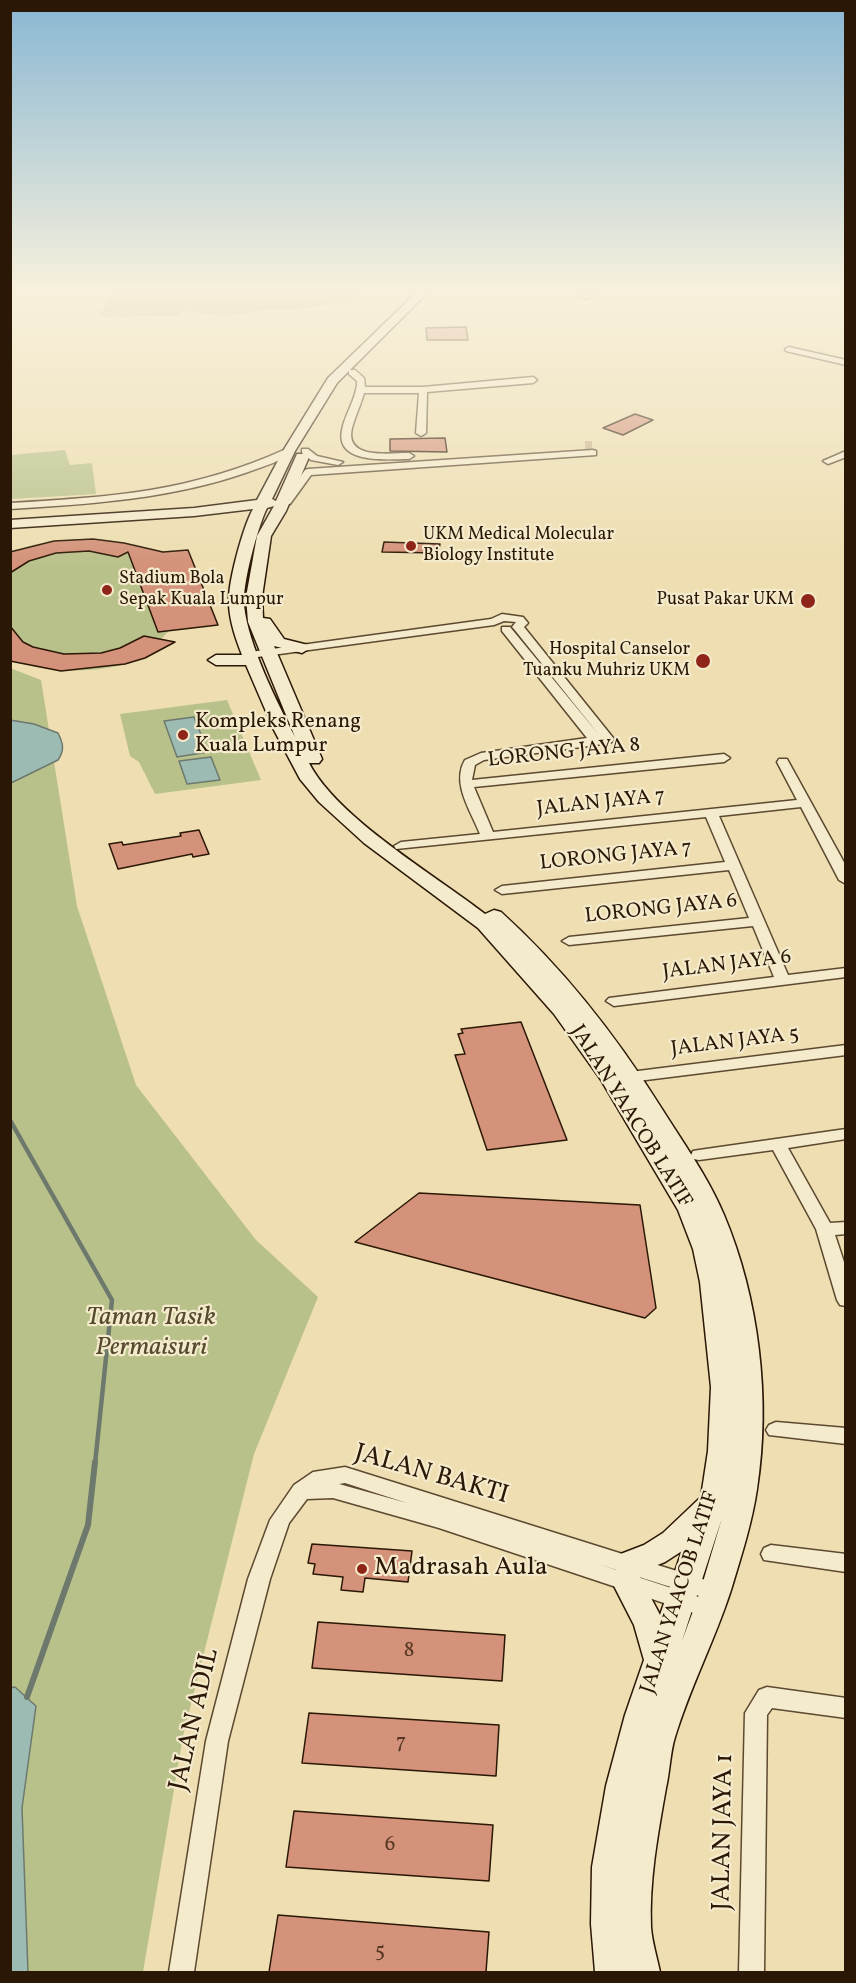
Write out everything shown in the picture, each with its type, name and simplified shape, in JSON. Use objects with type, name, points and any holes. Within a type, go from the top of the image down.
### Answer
[{"type":"street","points":[[10,515],[84,516],[245,511],[248,512],[258,531],[266,521],[271,509],[268,503],[289,451],[331,383]]},
{"type":"street","points":[[268,503],[294,472],[343,383]]},
{"type":"street","points":[[362,383],[362,390],[344,431],[348,445],[354,452],[445,457]]},
{"type":"street","points":[[362,390],[423,390],[505,383]]},
{"type":"street","points":[[421,433],[423,390]]},
{"type":"street","points":[[305,451],[314,458],[338,462],[445,457],[585,446]]},
{"type":"street","points":[[10,506],[117,499],[182,490],[237,475],[289,451]]},
{"type":"street","points":[[194,512],[268,503],[308,472],[593,453]]},
{"type":"street","points":[[828,461],[846,454]]},
{"type":"street","points":[[10,524],[233,503],[268,503]]},
{"type":"street","name":"JALAN YAACOB LATIF","points":[[258,531],[254,597],[257,655],[279,680],[313,758],[332,788],[363,817],[466,892],[516,935],[553,975],[630,1077],[687,1167],[711,1212],[725,1249],[741,1328],[748,1406],[747,1460],[735,1529],[698,1596],[659,1659],[622,1786],[609,1867],[608,1924],[613,1972]]},
{"type":"street","name":"JALAN YAACOB LATIF","points":[[258,531],[236,602],[239,624],[257,655],[283,730],[306,775],[344,817],[484,924],[528,969],[562,1009],[611,1078],[690,1210],[705,1249],[713,1282],[719,1327],[724,1387],[723,1440],[698,1596],[660,1734],[641,1833],[634,1928],[642,1972]]},
{"type":"street","points":[[254,597],[273,639],[278,644],[305,651]]},
{"type":"street","points":[[257,655],[504,626],[602,740],[481,757],[470,763],[467,768],[466,784]]},
{"type":"street","points":[[279,680],[282,665],[305,651]]},
{"type":"street","name":"LORONG JAYA 8","points":[[488,837],[466,784],[724,758]]},
{"type":"street","points":[[783,762],[845,879]]},
{"type":"street","name":"JALAN JAYA 7","points":[[401,846],[805,803]]},
{"type":"street","points":[[711,813],[783,980]]},
{"type":"street","name":"LORONG JAYA 7","points":[[502,890],[735,865]]},
{"type":"street","name":"LORONG JAYA 6","points":[[569,941],[758,921]]},
{"type":"street","name":"JALAN JAYA 6","points":[[614,1001],[846,972]]},
{"type":"street","name":"JALAN JAYA 5","points":[[630,1077],[846,1050]]},
{"type":"street","points":[[699,1155],[846,1134]]},
{"type":"street","points":[[777,1143],[825,1229],[846,1300]]},
{"type":"street","points":[[825,1229],[846,1228]]},
{"type":"street","points":[[777,1430],[846,1436]]},
{"type":"street","name":"JALAN BAKTI","points":[[301,1491],[333,1490],[698,1596]]},
{"type":"street","name":"JALAN ADIL","points":[[181,1972],[217,1741],[259,1579],[280,1520],[301,1491]]},
{"type":"street","points":[[659,1659],[649,1624],[628,1574],[668,1547],[715,1498]]},
{"type":"street","points":[[771,1554],[846,1563]]},
{"type":"street","name":"JALAN JAYA 1","points":[[751,1972],[756,1713],[767,1697],[846,1708]]},
{"type":"green space","points":[[65,450],[70,465],[92,463],[96,494],[11,499],[11,455]]},
{"type":"green space","name":"Stadium Bola Sepak Kuala Lumpur","points":[[73,539],[108,540],[138,546],[140,555],[188,550],[218,625],[169,631],[161,639],[175,642],[156,653],[137,661],[95,670],[53,669],[11,661],[11,552],[33,545]]},
{"type":"green space","name":"Taman Tasik Permaisuri","points":[[10,668],[41,680],[77,906],[136,1085],[256,1240],[318,1297],[254,1454],[183,1736],[143,1972],[11,1972]]},
{"type":"green space","name":"Kompleks Renang Kuala Lumpur","points":[[227,700],[261,780],[155,794],[139,762],[130,756],[120,714]]},
{"type":"water","points":[[194,717],[208,752],[177,757],[164,721]]},
{"type":"water","points":[[10,720],[34,724],[58,733],[62,746],[62,753],[58,760],[11,783]]},
{"type":"water","points":[[211,757],[220,780],[187,784],[179,761]]},
{"type":"water","points":[[15,1687],[36,1706],[22,1808],[28,1972],[10,1972],[10,1688]]},
{"type":"building","points":[[635,414],[653,420],[623,435],[603,428]]},
{"type":"building","points":[[445,438],[447,452],[390,451],[390,439]]},
{"type":"building","name":"Stadium Bola Sepak Kuala Lumpur","points":[[93,539],[163,552],[188,550],[218,625],[158,632],[128,552],[118,557],[89,551],[56,553],[29,561],[10,573],[10,552],[54,541]]},
{"type":"building","name":"UKM Medical Molecular Biology Institute","points":[[384,542],[440,544],[438,553],[382,552]]},
{"type":"building","points":[[10,626],[23,642],[33,647],[64,654],[101,653],[120,648],[144,636],[175,642],[145,658],[125,664],[61,671],[10,661]]},
{"type":"building","points":[[199,830],[209,854],[193,857],[192,854],[118,869],[109,844],[122,842],[123,845],[181,836],[180,833]]},
{"type":"building","points":[[521,1022],[567,1140],[487,1150],[455,1055],[465,1054],[458,1034],[463,1033],[461,1029]]},
{"type":"building","points":[[419,1193],[640,1205],[656,1308],[645,1318],[355,1242]]},
{"type":"building","name":"Madrasah Aula","points":[[312,1544],[412,1551],[408,1582],[365,1578],[363,1592],[341,1590],[343,1577],[313,1574],[315,1564],[308,1563]]},
{"type":"building","points":[[318,1622],[505,1635],[502,1681],[312,1668]]},
{"type":"building","points":[[309,1713],[499,1725],[496,1776],[302,1763]]},
{"type":"building","points":[[294,1811],[493,1825],[489,1881],[286,1867]]},
{"type":"building","points":[[278,1915],[489,1932],[486,1972],[269,1972]]},
{"type":"waterway","points":[[10,1120],[112,1300],[95,1464]]},
{"type":"waterway","points":[[27,1697],[88,1525],[95,1462]]},
{"type":"tunnel","points":[[585,445],[592,445]]},
{"type":"place","name":"UKM Medical Molecular Biology Institute","points":[[411,546]]},
{"type":"place","name":"Stadium Bola Sepak Kuala Lumpur","points":[[107,590]]},
{"type":"place","name":"Pusat Pakar UKM","points":[[808,601]]},
{"type":"place","name":"Hospital Canselor Tuanku Muhriz UKM","points":[[703,661]]},
{"type":"place","name":"Kompleks Renang Kuala Lumpur","points":[[183,735]]},
{"type":"place","name":"Madrasah Aula","points":[[362,1569]]}]
